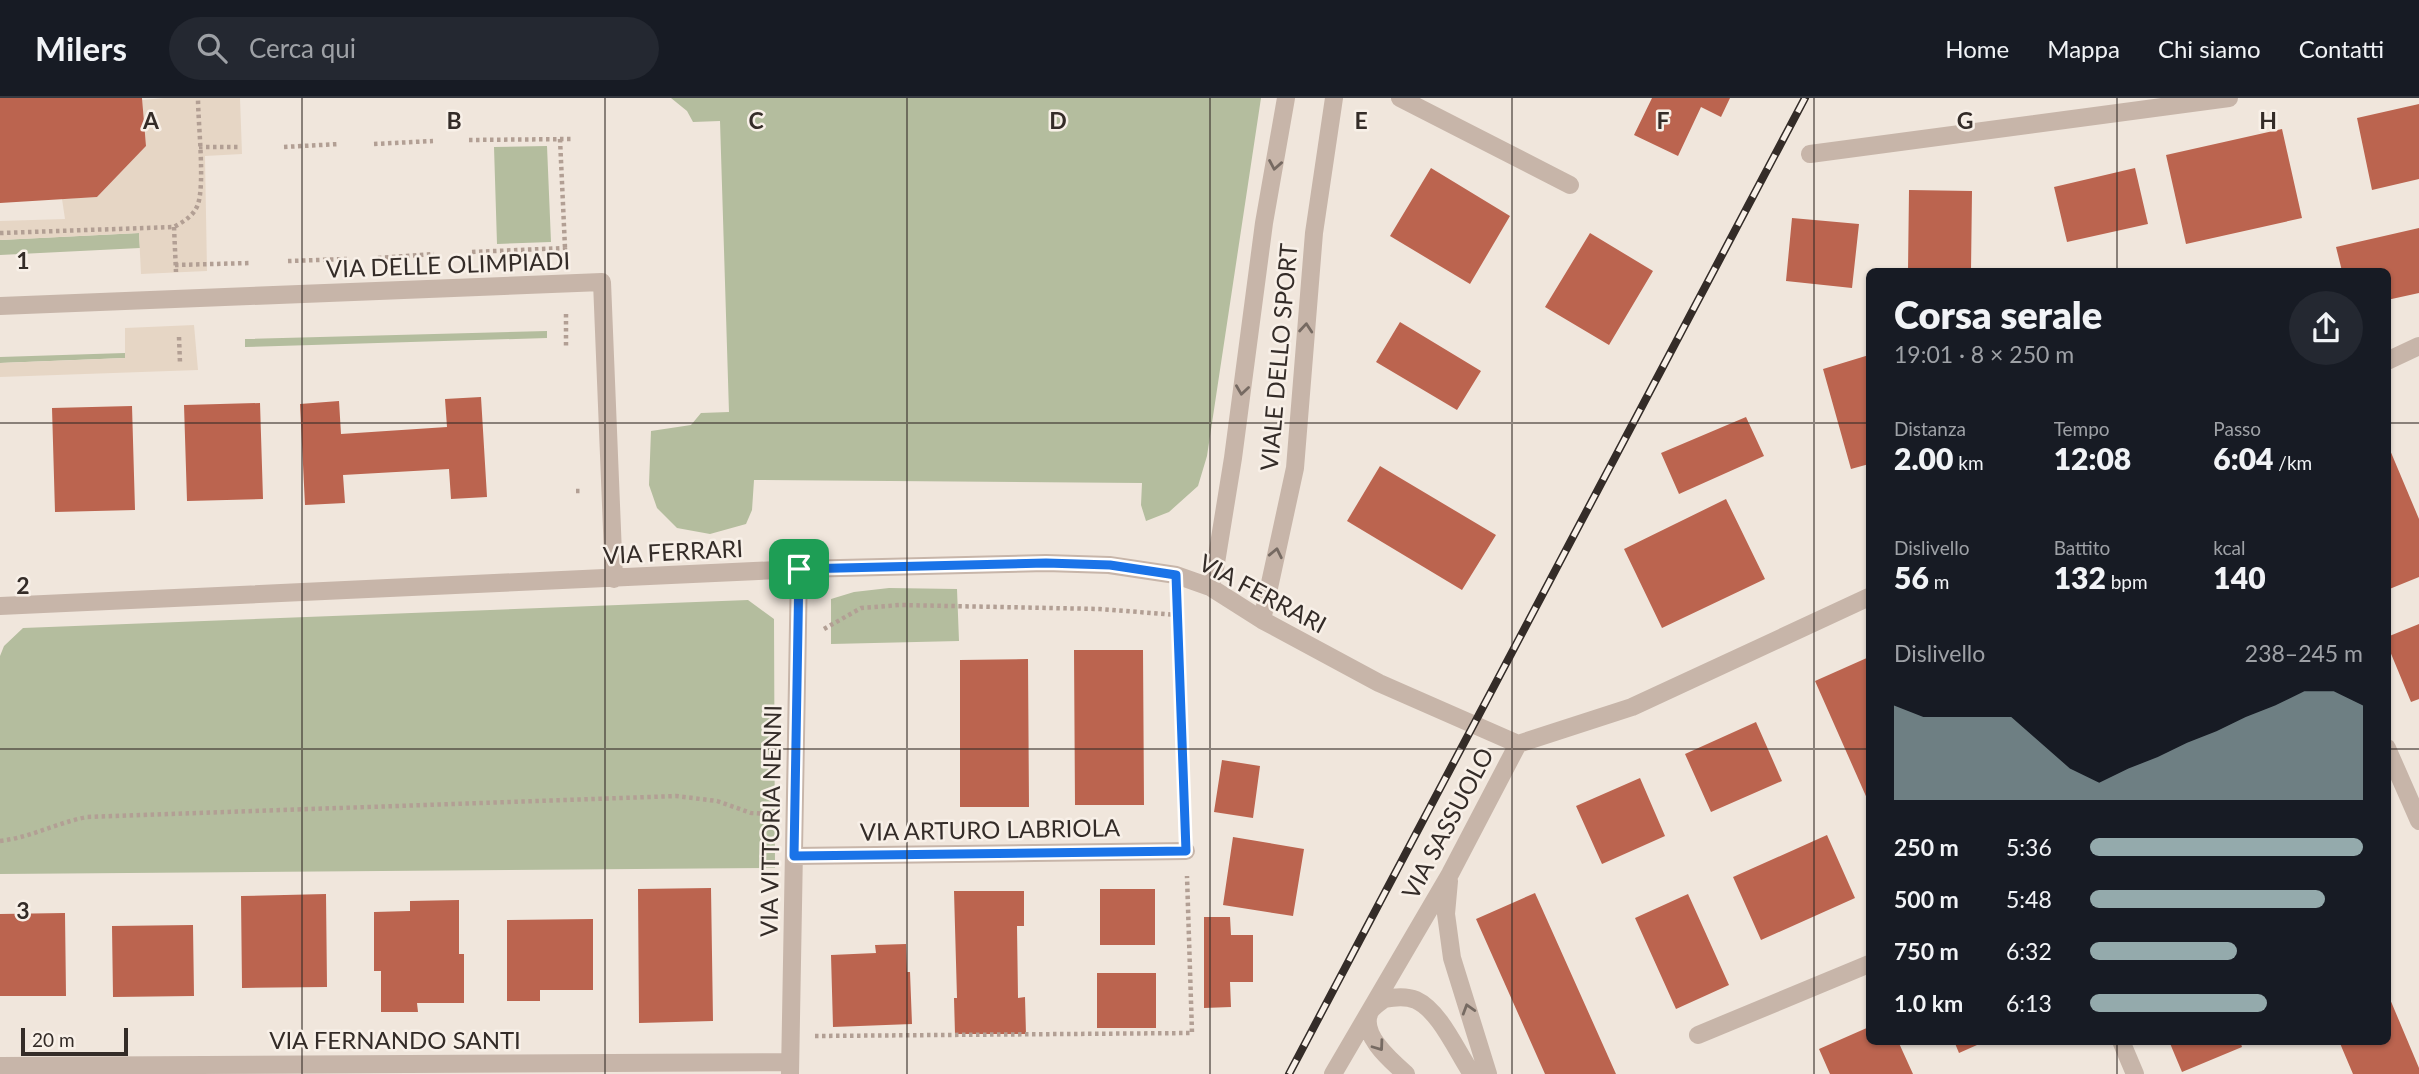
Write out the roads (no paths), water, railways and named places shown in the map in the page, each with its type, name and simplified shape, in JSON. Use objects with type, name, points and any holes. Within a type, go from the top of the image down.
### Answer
[{"type":"street","name":"VIALE DELLO SPORT","points":[[1210,587],[1233,458],[1264,223],[1286,98]]},
{"type":"street","name":"VIALE DELLO SPORT","points":[[1262,620],[1295,468],[1314,233],[1334,98]]},
{"type":"street","points":[[1400,98],[1570,185]]},
{"type":"street","points":[[1810,154],[2230,98]]},
{"type":"street","name":"VIA DELLE OLIMPIADI","points":[[0,306],[602,282],[614,579]]},
{"type":"street","points":[[2391,359],[2419,346]]},
{"type":"street","name":"VIA FERRARI","points":[[0,606],[799,569],[1046,563],[1110,565],[1176,575],[1210,587],[1262,620],[1379,683],[1518,744]]},
{"type":"street","name":"VIA VITTORIA NENNI","points":[[790,1068],[799,569]]},
{"type":"street","name":"VIA SASSUOLO","points":[[1333,1074],[1450,874],[1518,744],[1632,707],[1866,598]]},
{"type":"street","points":[[2391,757],[2419,821]]},
{"type":"street","name":"VIA ARTURO LABRIOLA","points":[[794,856],[1186,851]]},
{"type":"street","points":[[1450,874],[1446,914],[1452,958],[1488,1074]]},
{"type":"street","points":[[1698,1035],[1866,965]]},
{"type":"street","points":[[1406,1074],[1374,1040],[1368,1025],[1370,1010],[1384,999],[1414,999],[1435,1015],[1472,1074]]},
{"type":"street","points":[[2123,1045],[2135,1074]]},
{"type":"street","name":"VIA FERNANDO SANTI","points":[[0,1066],[790,1068]]},
{"type":"railway","points":[[1289,1074],[1805,98]]}]
